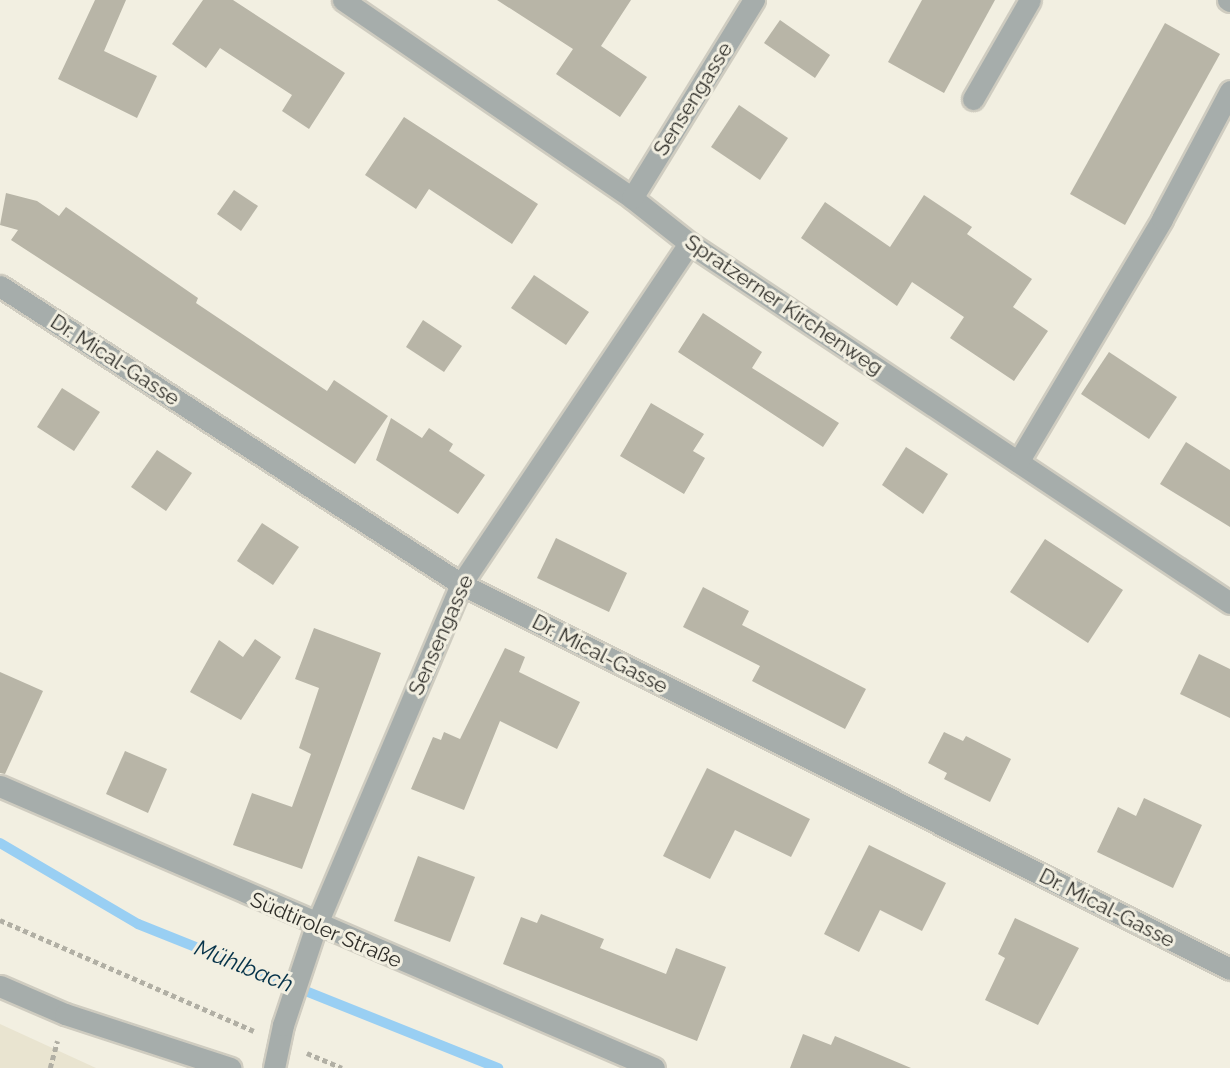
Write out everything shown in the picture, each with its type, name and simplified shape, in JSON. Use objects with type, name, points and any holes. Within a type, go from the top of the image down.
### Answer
[{"type":"street","name":"Spratzerner Kirchenweg","points":[[343,0],[632,198],[689,243],[1230,603]]},
{"type":"street","name":"Sensengasse","points":[[632,198],[754,0]]},
{"type":"street","points":[[973,99],[1030,0]]},
{"type":"street","points":[[1018,462],[1162,219],[1230,91]]},
{"type":"street","name":"Sensengasse","points":[[274,1068],[281,1033],[316,926],[461,584],[689,243]]},
{"type":"street","name":"Dr. Mical-Gasse","points":[[0,286],[461,584],[1230,969]]},
{"type":"street","name":"Südtiroler Straße","points":[[0,786],[316,926],[654,1068]]},
{"type":"street","points":[[0,986],[65,1014],[230,1068]]},
{"type":"path","points":[[0,920],[169,998],[281,1033],[342,1068]]},
{"type":"shaded area","points":[[0,1024],[96,1068],[0,1068]]},
{"type":"building","points":[[95,0],[126,0],[104,51],[157,76],[137,118],[58,79]]},
{"type":"building","points":[[203,0],[233,0],[345,73],[309,129],[282,111],[292,95],[220,48],[206,68],[172,44]]},
{"type":"building","points":[[497,0],[631,0],[601,46],[647,77],[620,117],[556,74],[573,49]]},
{"type":"building","points":[[922,0],[995,0],[944,93],[888,62]]},
{"type":"building","points":[[780,20],[830,55],[815,78],[764,43]]},
{"type":"building","points":[[1165,23],[1220,54],[1125,225],[1070,194]]},
{"type":"building","points":[[739,105],[788,138],[760,180],[711,147]]},
{"type":"building","points":[[404,117],[538,204],[512,244],[429,189],[416,209],[365,175]]},
{"type":"building","points":[[234,190],[258,206],[241,231],[217,214]]},
{"type":"building","points":[[6,193],[37,201],[59,216],[66,207],[198,298],[196,303],[327,391],[334,380],[388,416],[355,464],[11,240],[18,230],[0,225]]},
{"type":"building","points":[[924,195],[972,227],[967,234],[1032,279],[1013,307],[1048,331],[1014,381],[950,338],[964,317],[912,282],[897,306],[801,238],[825,202],[890,247]]},
{"type":"building","points":[[534,275],[589,312],[566,345],[511,308]]},
{"type":"building","points":[[703,313],[762,352],[752,368],[839,423],[823,447],[678,352]]},
{"type":"building","points":[[423,320],[462,346],[444,372],[406,347]]},
{"type":"building","points":[[1109,352],[1177,397],[1149,439],[1081,394]]},
{"type":"building","points":[[62,388],[100,412],[74,451],[37,427]]},
{"type":"building","points":[[651,403],[704,434],[693,451],[705,458],[684,494],[620,456]]},
{"type":"building","points":[[391,418],[422,438],[429,428],[453,444],[449,451],[485,475],[458,514],[376,460]]},
{"type":"building","points":[[1186,442],[1230,470],[1230,527],[1160,484]]},
{"type":"building","points":[[906,447],[948,474],[923,514],[882,485]]},
{"type":"building","points":[[157,450],[192,473],[166,511],[131,487]]},
{"type":"building","points":[[262,523],[299,547],[273,585],[237,561]]},
{"type":"building","points":[[556,538],[627,573],[609,612],[537,578]]},
{"type":"building","points":[[1045,539],[1123,590],[1088,643],[1010,592]]},
{"type":"building","points":[[703,587],[749,611],[742,625],[866,689],[845,729],[752,681],[760,666],[683,627]]},
{"type":"building","points":[[314,628],[381,653],[302,869],[233,845],[252,793],[292,807],[311,754],[299,748],[319,688],[295,679]]},
{"type":"building","points":[[255,639],[281,657],[241,720],[190,692],[219,640],[243,657]]},
{"type":"building","points":[[505,648],[525,657],[519,672],[580,702],[557,749],[500,721],[464,810],[411,789],[433,737],[441,740],[444,732],[460,739]]},
{"type":"building","points":[[1199,654],[1230,669],[1230,718],[1180,694]]},
{"type":"building","points":[[0,672],[43,691],[5,774],[0,773]]},
{"type":"building","points":[[944,732],[963,741],[966,736],[1011,759],[990,802],[944,779],[947,773],[928,763]]},
{"type":"building","points":[[125,751],[167,769],[148,813],[106,794]]},
{"type":"building","points":[[707,768],[810,819],[791,857],[735,830],[710,879],[663,856]]},
{"type":"building","points":[[1144,798],[1202,825],[1173,888],[1097,852],[1118,807],[1136,816]]},
{"type":"building","points":[[869,845],[946,883],[922,931],[880,910],[859,952],[824,934]]},
{"type":"building","points":[[418,856],[475,877],[450,942],[394,921]]},
{"type":"building","points":[[541,914],[604,939],[600,948],[666,974],[676,948],[726,967],[697,1041],[503,964],[521,917],[537,923]]},
{"type":"building","points":[[1015,918],[1079,948],[1038,1025],[985,1000],[1005,958],[998,954]]},
{"type":"building","points":[[803,1034],[831,1045],[835,1036],[911,1068],[790,1068]]},
{"type":"waterway","name":"Mühlbach","points":[[0,843],[138,924],[498,1068]]}]
